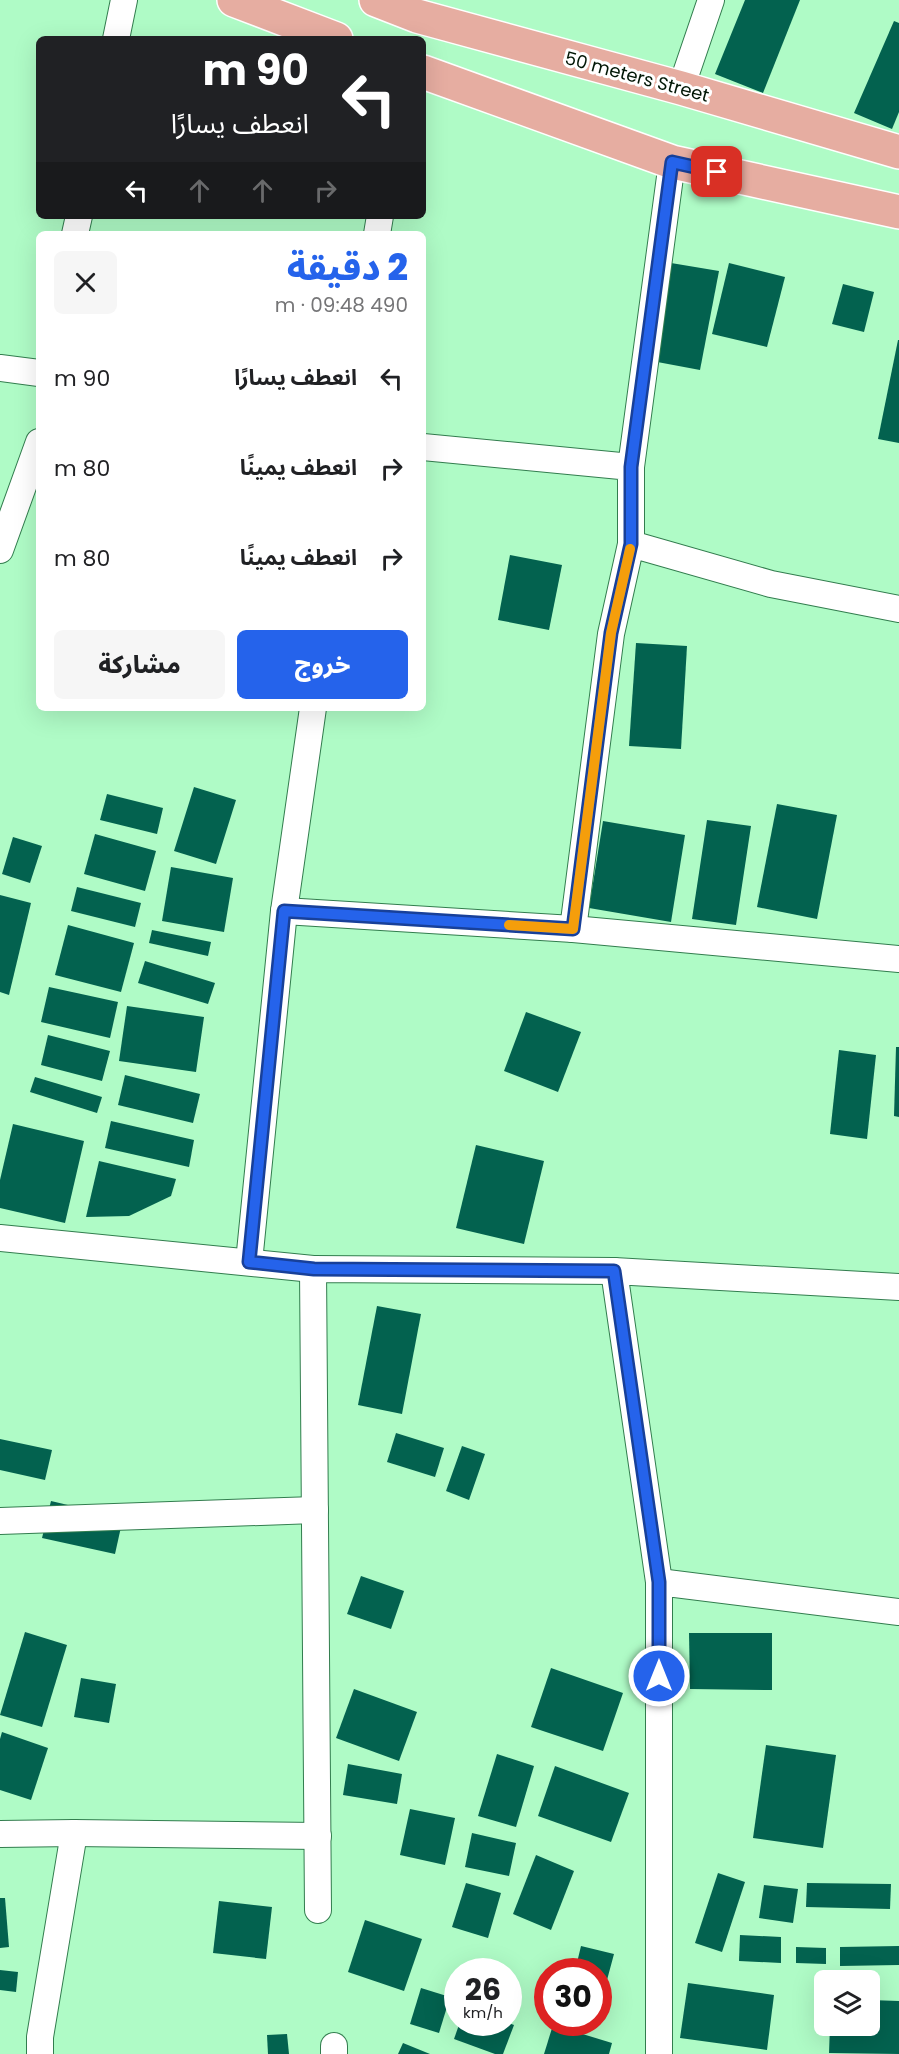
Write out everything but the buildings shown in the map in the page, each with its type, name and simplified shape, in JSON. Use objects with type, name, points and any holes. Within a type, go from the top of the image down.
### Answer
[{"type":"main road","points":[[234,0],[328,36]]},
{"type":"main road","name":"50 meters Street","points":[[376,0],[417,16],[681,88],[899,152]]},
{"type":"main road","points":[[426,73],[672,162],[899,212]]},
{"type":"street","points":[[117,36],[124,0]]},
{"type":"street","points":[[681,88],[711,0]]},
{"type":"street","points":[[573,929],[611,633],[631,544],[631,467],[672,162]]},
{"type":"street","points":[[0,368],[36,373]]},
{"type":"street","points":[[426,447],[631,467]]},
{"type":"street","points":[[0,550],[36,450]]},
{"type":"street","points":[[631,544],[771,584],[899,609]]},
{"type":"street","points":[[249,1262],[284,911],[313,711]]},
{"type":"street","points":[[284,911],[573,929],[899,959]]},
{"type":"street","points":[[0,1238],[314,1269],[614,1271],[899,1287]]},
{"type":"street","points":[[314,1269],[318,1910]]},
{"type":"street","points":[[614,1271],[659,1582],[659,2054]]},
{"type":"street","points":[[0,1521],[315,1510]]},
{"type":"street","points":[[659,1582],[899,1612]]},
{"type":"street","points":[[40,2054],[40,2037],[74,1833]]},
{"type":"street","points":[[0,1834],[318,1836]]},
{"type":"slow traffic","points":[[509,925],[573,929],[611,633],[630,549]]},
{"type":"route","points":[[659,1676],[659,1582],[614,1271],[314,1269],[249,1262],[284,911],[573,929],[611,633],[631,544],[631,467],[672,162],[717,172]]}]
